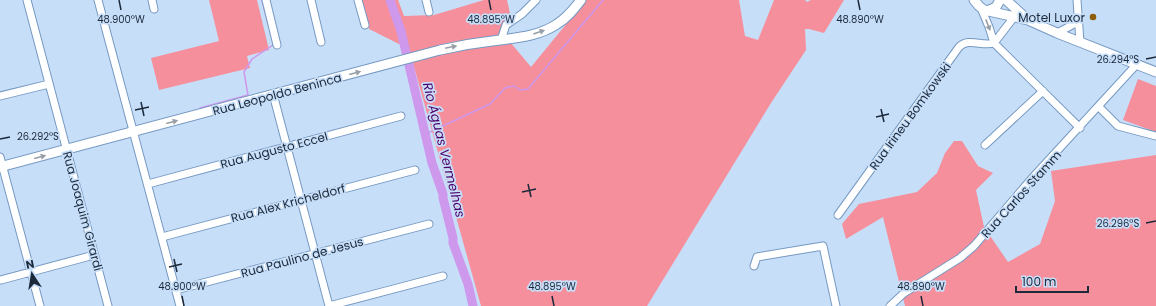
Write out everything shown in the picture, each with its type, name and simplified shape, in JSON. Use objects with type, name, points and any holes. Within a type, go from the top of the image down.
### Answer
[{"type":"main road","name":"Rua Leopoldo Beninca","points":[[1,167],[455,46],[527,36],[550,28],[568,16],[581,0]]},
{"type":"main road","points":[[979,5],[996,8],[1000,0]]},
{"type":"main road","points":[[1006,0],[1028,20]]},
{"type":"main road","points":[[979,5],[1014,17],[1028,20],[1156,72]]},
{"type":"street","name":"Rua Joaquim Girardi","points":[[27,0],[108,306]]},
{"type":"street","points":[[98,0],[180,306]]},
{"type":"street","points":[[152,0],[154,8]]},
{"type":"street","points":[[266,0],[277,45]]},
{"type":"street","points":[[311,0],[321,42]]},
{"type":"street","points":[[358,0],[365,25]]},
{"type":"street","points":[[426,0],[429,12]]},
{"type":"street","points":[[501,40],[506,25],[527,10],[536,0]]},
{"type":"street","points":[[1077,0],[1080,42]]},
{"type":"street","points":[[979,5],[990,27],[994,43],[1080,128]]},
{"type":"street","points":[[994,43],[1014,17]]},
{"type":"street","points":[[1057,33],[1078,22]]},
{"type":"street","name":"Rua Irineu Bomkowski","points":[[838,215],[959,47],[968,42],[987,44],[994,43]]},
{"type":"street","name":"Rua Carlos Stamm","points":[[890,306],[904,293],[967,252],[988,230],[1034,176],[1080,128],[1137,64]]},
{"type":"street","points":[[0,96],[49,84]]},
{"type":"street","points":[[985,146],[1043,91]]},
{"type":"street","points":[[273,94],[329,306],[443,276]]},
{"type":"street","points":[[1099,107],[1118,126],[1156,136]]},
{"type":"street","name":"Rua Augusto Eccel","points":[[148,184],[401,116]]},
{"type":"street","points":[[0,157],[1,167],[40,306]]},
{"type":"street","name":"Rua Alex Kricheldorf","points":[[162,237],[414,170]]},
{"type":"street","name":"Rua Paulino de Jesus","points":[[176,290],[429,224]]},
{"type":"street","points":[[754,266],[758,257],[823,246],[836,306]]},
{"type":"street","points":[[1,280],[94,255]]},
{"type":"shaded area","points":[[209,0],[257,0],[269,50],[247,56],[250,68],[159,90],[151,58],[219,41]]},
{"type":"shaded area","points":[[361,0],[398,0],[404,16],[434,15],[484,0],[507,0],[511,18],[500,30],[531,67],[586,0],[739,0],[745,36],[758,40],[774,0],[805,0],[807,2],[811,0],[844,0],[824,33],[805,29],[806,50],[771,103],[647,306],[481,306],[409,49],[369,29]]},
{"type":"shaded area","points":[[1138,79],[1156,86],[1156,132],[1123,120]]},
{"type":"shaded area","points":[[954,141],[962,141],[978,166],[993,173],[976,190],[984,227],[1008,262],[1040,244],[1055,201],[1051,171],[1156,155],[1156,306],[905,306],[883,217],[846,239],[842,224],[859,204],[917,192],[937,173],[945,153]]},
{"type":"waterway","points":[[262,0],[268,24]]},
{"type":"waterway","name":"Rio Águas Vermelhas","points":[[390,0],[401,31],[432,163],[443,194],[453,243],[468,284],[473,306]]},
{"type":"waterway","points":[[426,136],[430,132],[490,104],[505,88],[514,86],[520,90],[528,89],[603,0]]},
{"type":"waterway","points":[[200,108],[248,95],[244,72],[252,59],[273,45]]},
{"type":"place","name":"Motel Luxor","points":[[1093,17]]}]
